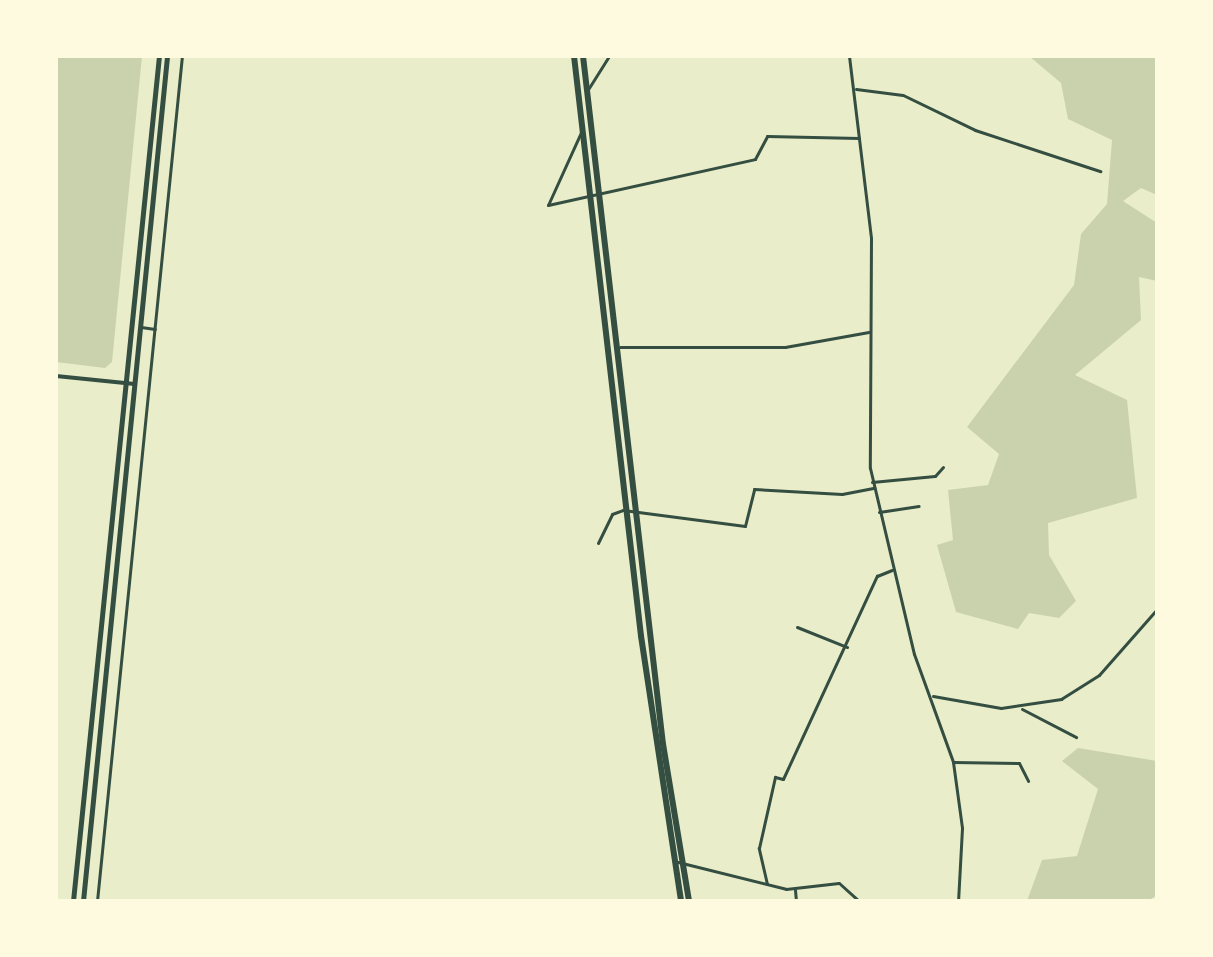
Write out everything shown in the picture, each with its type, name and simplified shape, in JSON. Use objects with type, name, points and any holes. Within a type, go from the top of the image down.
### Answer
[{"type":"highway","points":[[574,56],[628,510],[677,860],[689,901]]},
{"type":"highway","points":[[583,56],[681,901]]},
{"type":"main road","points":[[73,901],[159,56]]},
{"type":"main road","points":[[83,901],[167,56]]},
{"type":"street","points":[[97,901],[182,56]]},
{"type":"street","points":[[587,91],[609,56]]},
{"type":"street","points":[[849,56],[871,239],[872,482],[892,570],[953,762],[962,828],[958,901]]},
{"type":"street","points":[[855,89],[918,100],[975,130],[1100,171]]},
{"type":"street","points":[[582,130],[548,205],[755,159],[767,136],[861,139]]},
{"type":"street","points":[[141,327],[155,329]]},
{"type":"street","points":[[616,348],[785,347],[869,332]]},
{"type":"street","points":[[56,376],[135,384]]},
{"type":"street","points":[[872,482],[935,476],[943,467]]},
{"type":"street","points":[[598,543],[612,514],[628,510],[636,514],[745,526],[754,489],[842,494],[874,488]]},
{"type":"street","points":[[879,512],[919,506]]},
{"type":"street","points":[[767,884],[759,848],[775,777],[783,779],[847,647],[877,576],[892,570]]},
{"type":"street","points":[[1022,709],[1080,690],[1157,609]]},
{"type":"street","points":[[797,627],[847,647]]},
{"type":"street","points":[[931,696],[1022,709],[1076,737]]},
{"type":"street","points":[[953,762],[1019,763],[1028,781]]},
{"type":"street","points":[[677,860],[795,890],[839,883],[859,901]]},
{"type":"street","points":[[795,890],[796,901]]},
{"type":"green space","points":[[56,56],[142,56],[112,362],[105,368],[56,362]]},
{"type":"green space","points":[[1029,56],[1157,56],[1157,195],[1141,188],[1123,201],[1157,223],[1157,281],[1139,277],[1141,320],[1075,375],[1127,400],[1137,498],[1048,523],[1049,555],[1076,601],[1059,618],[1029,613],[1018,629],[956,612],[937,545],[953,540],[948,490],[988,485],[999,454],[967,427],[1074,285],[1081,234],[1107,204],[1112,140],[1068,119],[1061,83]]},
{"type":"green space","points":[[1078,748],[1157,761],[1157,895],[1148,901],[1027,901],[1042,860],[1077,856],[1098,789],[1062,761]]}]
